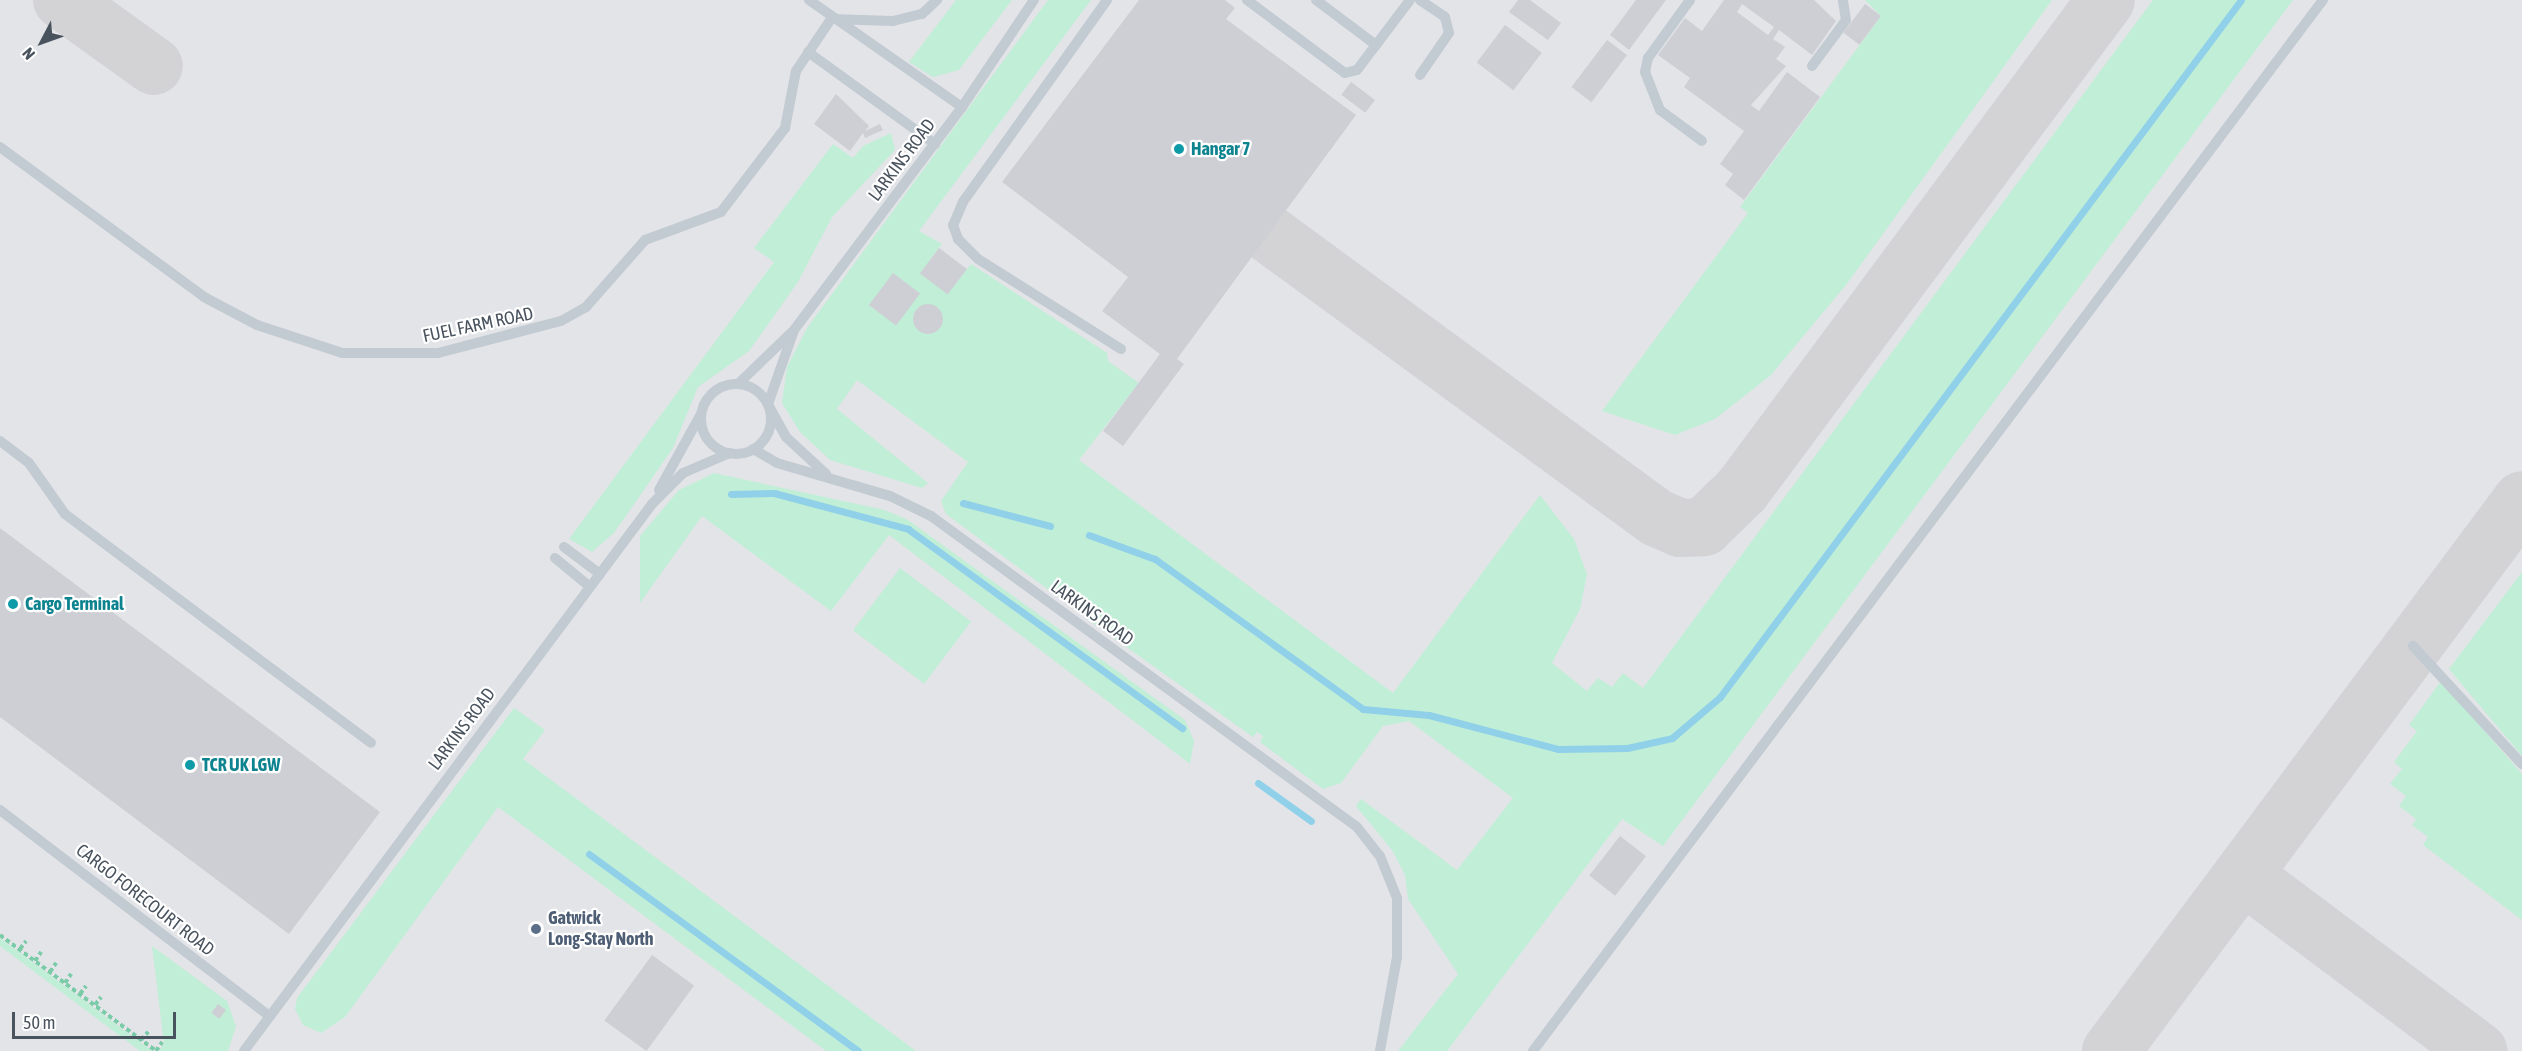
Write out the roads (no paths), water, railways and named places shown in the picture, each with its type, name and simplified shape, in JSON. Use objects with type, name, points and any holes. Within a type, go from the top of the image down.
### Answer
[{"type":"lane","points":[[809,0],[831,19],[962,107]]},
{"type":"lane","points":[[831,19],[893,21],[922,14],[937,0]]},
{"type":"lane","name":"LARKINS ROAD","points":[[768,404],[794,330],[962,107],[1034,0]]},
{"type":"lane","points":[[1107,0],[963,202],[953,225],[958,239],[978,259],[1121,349]]},
{"type":"lane","points":[[1247,0],[1345,73],[1357,70],[1410,0]]},
{"type":"lane","points":[[1316,0],[1376,45]]},
{"type":"lane","points":[[1420,0],[1445,17],[1449,33],[1420,75]]},
{"type":"lane","points":[[1690,0],[1645,67],[1660,110],[1702,141]]},
{"type":"lane","points":[[1812,66],[1846,20],[1843,0]]},
{"type":"lane","points":[[1533,1051],[2323,0]]},
{"type":"lane","name":"FUEL FARM ROAD","points":[[0,147],[238,316],[330,351],[421,355],[491,342],[567,318],[591,302],[645,240],[721,212],[785,128],[794,78],[808,52],[831,19]]},
{"type":"lane","points":[[808,52],[934,144]]},
{"type":"lane","points":[[652,504],[710,395],[738,384],[794,330]]},
{"type":"lane","points":[[738,384],[752,388],[768,404],[786,437],[833,479]]},
{"type":"lane","points":[[701,414],[711,443],[729,453],[753,449],[767,434],[768,404]]},
{"type":"lane","points":[[0,441],[29,462],[65,513],[372,743]]},
{"type":"lane","name":"LARKINS ROAD","points":[[753,449],[777,463],[833,479],[931,516],[1342,813],[1380,856],[1398,906],[1397,957],[1380,1051]]},
{"type":"lane","name":"LARKINS ROAD","points":[[244,1051],[652,504],[683,473],[729,453]]},
{"type":"lane","points":[[564,547],[600,574]]},
{"type":"lane","points":[[555,558],[590,587]]},
{"type":"lane","points":[[2413,646],[2522,764]]},
{"type":"lane","name":"CARGO FORECOURT ROAD","points":[[0,810],[268,1016]]},
{"type":"waterway","points":[[1089,535],[1155,559],[1363,709],[1429,715],[1558,749],[1627,748],[1672,738],[1720,697],[2241,0]]},
{"type":"waterway","points":[[731,494],[774,493],[908,529],[1182,728]]},
{"type":"waterway","points":[[963,503],[1050,526]]},
{"type":"waterway","points":[[1258,783],[1311,821]]},
{"type":"waterway","points":[[589,854],[858,1051]]},
{"type":"place","name":"Hangar 7","points":[[1179,149]]},
{"type":"place","name":"Cargo Terminal","points":[[13,604]]},
{"type":"place","name":"TCR UK LGW","points":[[190,765]]},
{"type":"place","name":"Gatwick Long-Stay North","points":[[536,929]]}]
